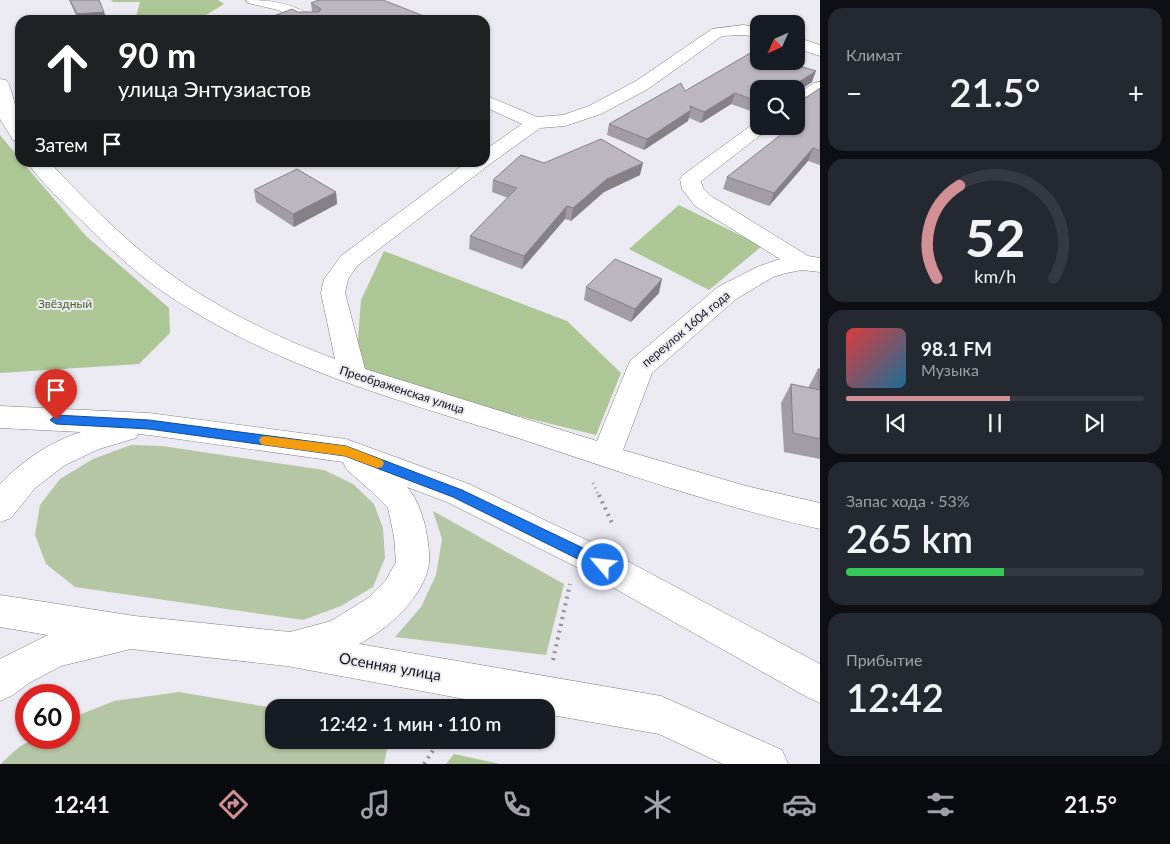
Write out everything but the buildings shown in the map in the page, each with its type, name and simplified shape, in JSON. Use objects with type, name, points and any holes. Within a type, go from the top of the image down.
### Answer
[{"type":"street","points":[[253,0],[283,7],[301,15]]},
{"type":"street","points":[[490,102],[534,123],[565,120],[595,110],[642,85],[718,32],[750,31]]},
{"type":"street","points":[[805,45],[820,51]]},
{"type":"street","points":[[0,84],[8,117],[15,128]]},
{"type":"street","points":[[805,97],[820,87]]},
{"type":"street","points":[[490,156],[534,123]]},
{"type":"street","points":[[750,135],[690,178],[690,184],[703,200],[811,264]]},
{"type":"street","name":"Преображенская улица","points":[[42,167],[100,226],[142,265],[199,304],[276,346],[353,376],[606,456],[776,507],[820,516]]},
{"type":"street","points":[[353,376],[333,293],[336,279],[349,261],[474,167]]},
{"type":"street","name":"переулок 1604 года","points":[[606,456],[640,368],[727,293],[766,272],[782,266],[811,264]]},
{"type":"street","points":[[0,417],[149,424],[346,451],[458,493],[588,556],[820,684]]},
{"type":"street","points":[[0,510],[9,493],[36,467],[68,449],[107,434],[149,424]]},
{"type":"street","points":[[288,649],[336,636],[375,616],[396,594],[412,566],[411,536],[402,503],[378,478],[346,451]]},
{"type":"street","name":"Осенняя улица","points":[[0,610],[135,633],[288,649],[661,715],[768,764]]},
{"type":"street","points":[[0,682],[16,670],[55,650],[135,633]]},
{"type":"path","points":[[552,664],[570,584]]},
{"type":"path","points":[[424,764],[434,749]]},
{"type":"green space","points":[[111,0],[218,0],[224,4],[206,15],[136,15],[140,2],[113,2]]},
{"type":"green space","name":"Звёздный","points":[[0,135],[15,153],[15,167],[26,167],[86,236],[169,308],[170,333],[139,364],[0,373]]},
{"type":"green space","points":[[679,205],[762,246],[709,290],[629,249]]},
{"type":"green space","points":[[384,251],[567,321],[621,373],[596,435],[470,404],[356,366],[361,300]]},
{"type":"green space","points":[[131,445],[162,446],[324,470],[353,484],[374,504],[383,528],[385,558],[373,587],[341,606],[303,620],[75,587],[46,564],[35,535],[40,505],[60,479],[93,459]]},
{"type":"green space","points":[[433,511],[564,584],[546,655],[395,637],[421,607],[436,575],[442,539]]},
{"type":"green space","points":[[179,692],[265,706],[265,749],[387,749],[384,764],[1,764],[18,749],[80,749],[80,715],[114,701]]},
{"type":"green space","points":[[454,754],[500,764],[446,764]]},
{"type":"slow traffic","points":[[265,440],[346,451],[377,463]]},
{"type":"route","points":[[56,420],[149,424],[346,451],[458,493],[603,565]]}]
